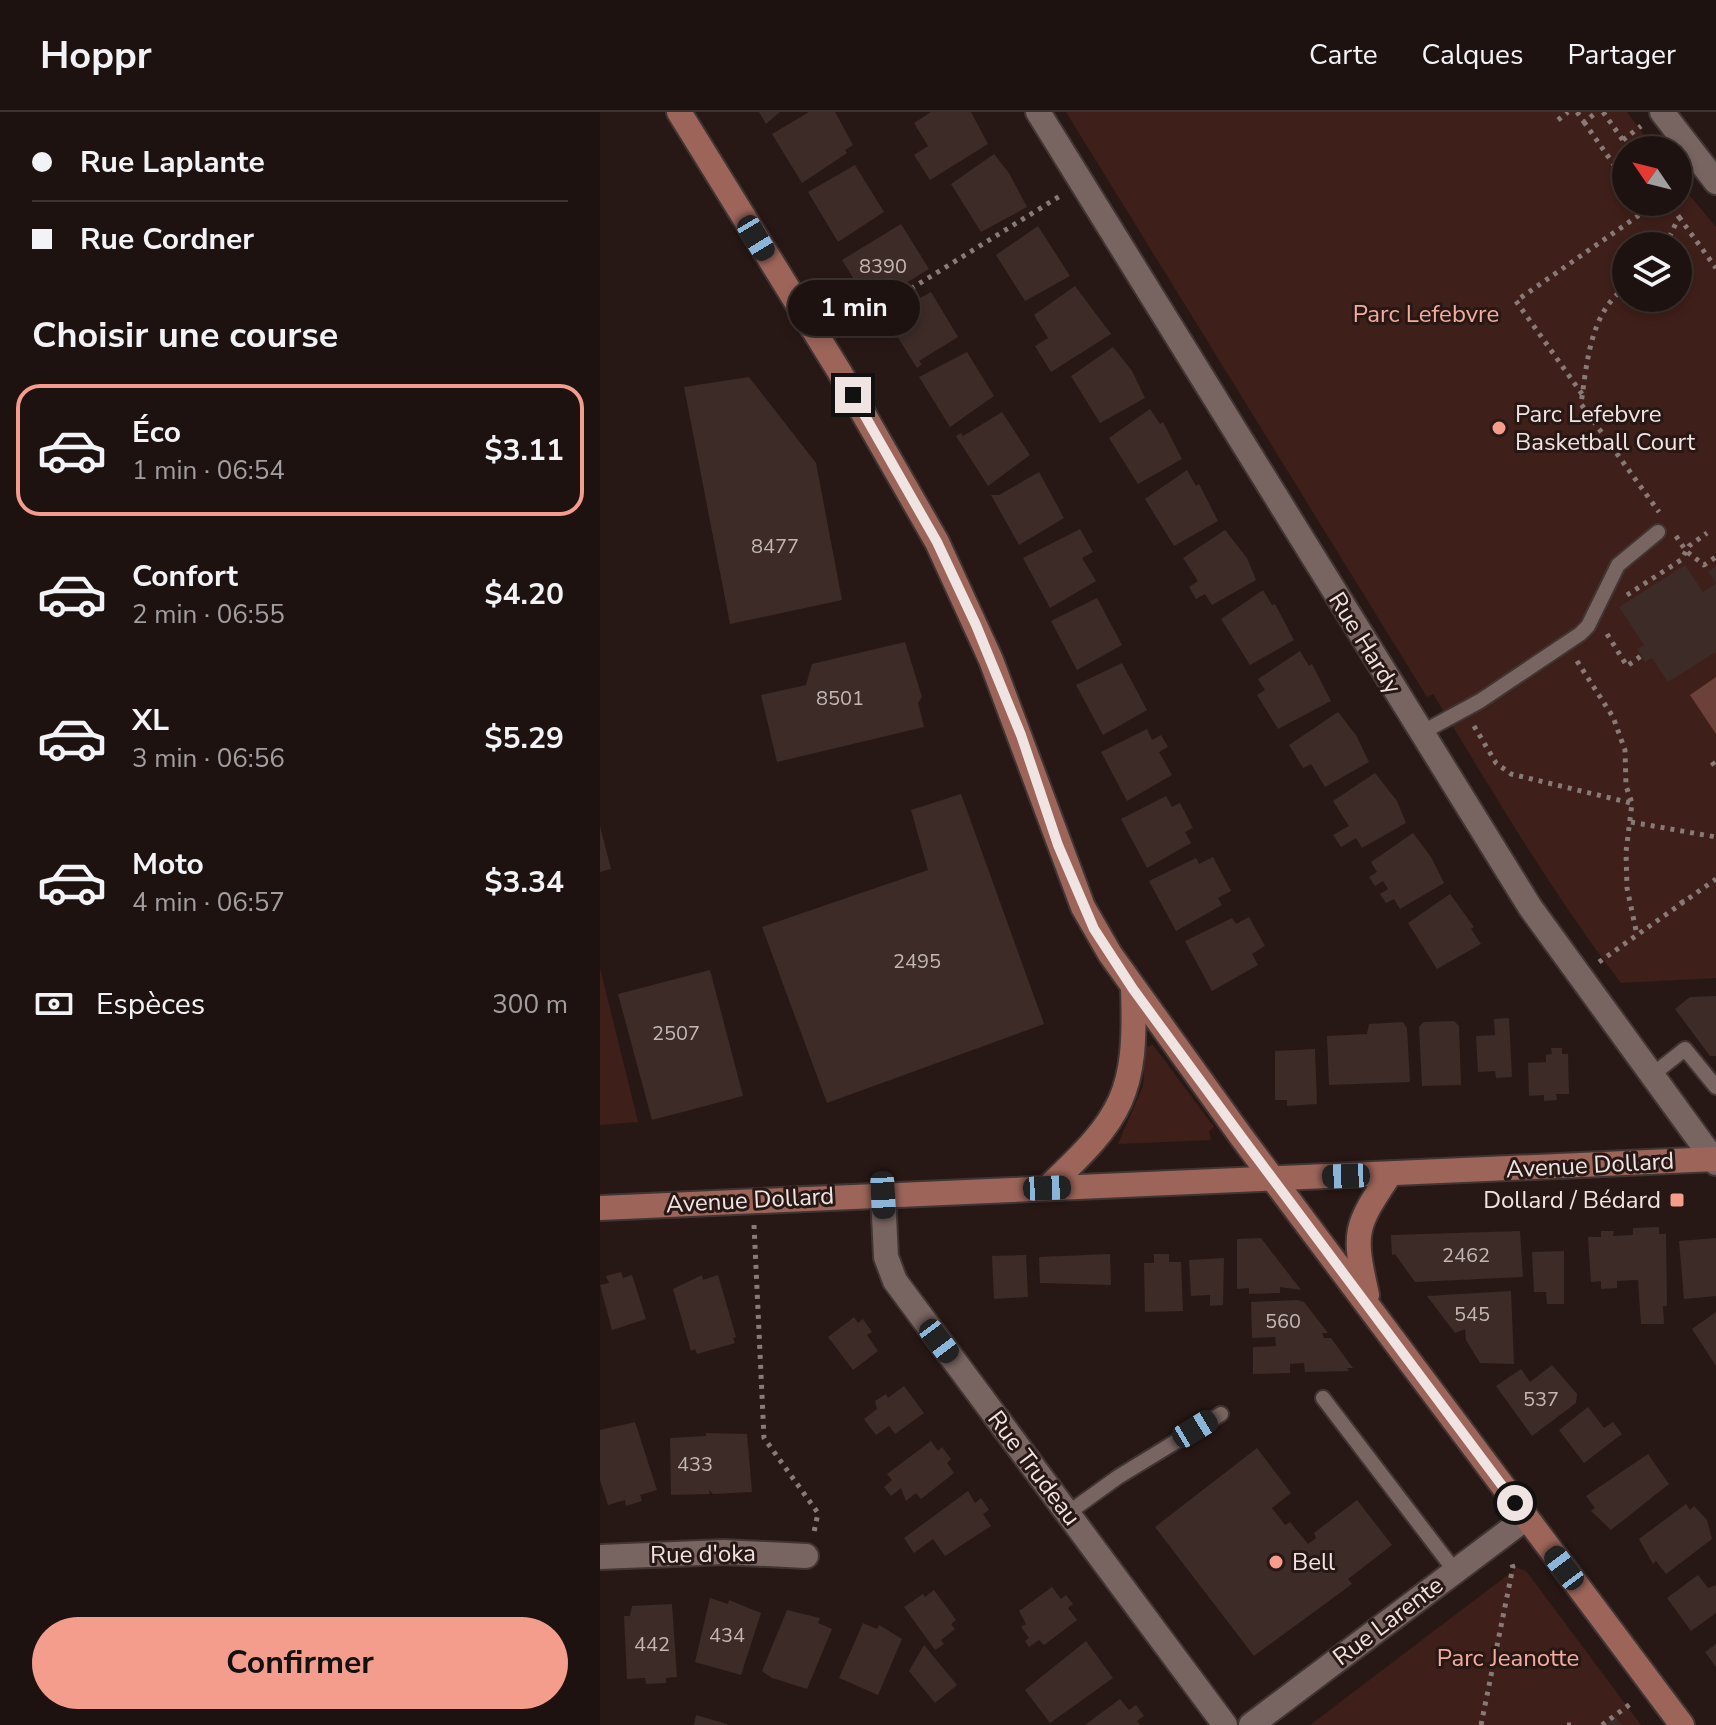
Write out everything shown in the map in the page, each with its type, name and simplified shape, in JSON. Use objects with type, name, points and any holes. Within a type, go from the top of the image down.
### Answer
[{"type":"street","points":[[679,112],[839,371],[937,542],[996,672],[1083,907],[1133,989],[1682,1725]]},
{"type":"street","name":"Rue Hardy","points":[[1038,112],[1530,907],[1715,1161]]},
{"type":"street","points":[[1661,125],[1716,182]]},
{"type":"street","points":[[1047,1188],[1100,1137],[1118,1106],[1134,1052],[1133,989]]},
{"type":"street","name":"Avenue Dollard","points":[[600,1208],[1715,1161]]},
{"type":"street","points":[[1369,1305],[1358,1255],[1357,1231],[1363,1215],[1390,1174]]},
{"type":"street","name":"Rue Trudeau","points":[[883,1195],[886,1257],[895,1281],[1225,1725]]},
{"type":"street","name":"Rue Larente","points":[[1251,1725],[1526,1518]]},
{"type":"street","name":"Rue d'oka","points":[[600,1557],[724,1552],[806,1556]]},
{"type":"lane","points":[[1421,733],[1480,701],[1580,634],[1594,615],[1618,565],[1663,528]]},
{"type":"lane","points":[[1652,1075],[1685,1049],[1716,1087]]},
{"type":"lane","points":[[1323,1398],[1455,1571]]},
{"type":"lane","points":[[1068,1513],[1118,1477],[1221,1414]]},
{"type":"path","points":[[1558,120],[1568,112]]},
{"type":"path","points":[[1577,112],[1612,162]]},
{"type":"path","points":[[1584,122],[1597,112]]},
{"type":"path","points":[[1603,112],[1620,136]]},
{"type":"path","points":[[1628,136],[1639,128]]},
{"type":"path","points":[[854,325],[1060,196]]},
{"type":"path","points":[[1583,395],[1516,301],[1638,216]]},
{"type":"path","points":[[1672,232],[1679,217],[1716,268]]},
{"type":"path","points":[[1612,298],[1599,316],[1581,404],[1660,514]]},
{"type":"path","points":[[1601,446],[1608,441]]},
{"type":"path","points":[[1663,528],[1704,565],[1716,557]]},
{"type":"path","points":[[1616,602],[1681,560],[1686,551],[1707,533]]},
{"type":"path","points":[[1610,627],[1605,631],[1627,666],[1641,656]]},
{"type":"path","points":[[1572,653],[1618,727],[1625,750],[1626,786],[1632,803],[1626,865],[1637,935]]},
{"type":"path","points":[[1470,719],[1502,769],[1632,803]]},
{"type":"path","points":[[1631,822],[1716,837]]},
{"type":"path","points":[[1601,960],[1716,879]]},
{"type":"path","points":[[754,1240],[764,1438],[818,1513],[818,1521]]},
{"type":"path","points":[[1481,1725],[1513,1567]]},
{"type":"path","points":[[1602,1725],[1629,1705]]},
{"type":"path","points":[[1567,1725],[1574,1725]]},
{"type":"green space","name":"Parc Lefebvre","points":[[1066,112],[1627,112],[1645,136],[1612,136],[1612,216],[1692,216],[1692,198],[1716,227],[1716,978],[1621,983],[1500,805],[1433,694],[1427,697]]},
{"type":"green space","points":[[600,968],[638,1122],[600,1125]]},
{"type":"green space","points":[[1153,1045],[1214,1127],[1209,1131],[1211,1140],[1118,1144],[1143,1086],[1145,1047]]},
{"type":"green space","name":"Parc Jeanotte","points":[[1517,1568],[1526,1571],[1641,1725],[1310,1725]]},
{"type":"shaded area","points":[[1716,677],[1716,734],[1690,695]]},
{"type":"building","points":[[759,112],[780,112],[766,124]]},
{"type":"building","points":[[809,112],[835,112],[853,145],[845,150],[847,153],[802,183],[772,134]]},
{"type":"building","points":[[931,112],[971,112],[988,144],[930,180],[914,155],[928,146],[914,123]]},
{"type":"building","points":[[994,154],[1009,173],[1027,207],[981,232],[951,184]]},
{"type":"building","points":[[855,165],[884,212],[838,242],[808,192]]},
{"type":"building","points":[[901,224],[929,269],[870,305],[842,260]]},
{"type":"building","points":[[1038,226],[1070,276],[1025,301],[996,255]]},
{"type":"building","points":[[1075,286],[1111,334],[1051,372],[1035,346],[1048,338],[1034,315]]},
{"type":"building","points":[[931,292],[958,337],[919,361],[922,364],[917,368],[885,317]]},
{"type":"building","points":[[1113,347],[1132,371],[1145,398],[1100,423],[1071,376]]},
{"type":"building","points":[[967,352],[994,396],[950,427],[919,377]]},
{"type":"building","points":[[749,377],[816,463],[842,600],[730,624],[684,387]]},
{"type":"building","points":[[1150,409],[1160,424],[1163,422],[1182,459],[1138,484],[1109,438]]},
{"type":"building","points":[[1002,412],[1030,455],[988,486],[956,436],[961,433],[963,436]]},
{"type":"building","points":[[1187,470],[1196,486],[1199,484],[1218,521],[1174,546],[1145,499]]},
{"type":"building","points":[[1039,472],[1064,518],[1019,545],[991,495],[999,495]]},
{"type":"building","points":[[1080,529],[1093,552],[1082,558],[1096,581],[1050,608],[1023,558]]},
{"type":"building","points":[[1225,530],[1247,558],[1256,580],[1212,605],[1205,594],[1196,599],[1189,587],[1198,581],[1183,558]]},
{"type":"building","points":[[1685,565],[1703,592],[1716,583],[1716,652],[1668,682],[1652,658],[1645,662],[1637,649],[1644,645],[1619,607]]},
{"type":"building","points":[[1716,566],[1716,583],[1708,572]]},
{"type":"building","points":[[1263,590],[1272,605],[1275,604],[1294,640],[1250,665],[1221,619]]},
{"type":"building","points":[[1097,598],[1122,645],[1077,670],[1051,621]]},
{"type":"building","points":[[905,642],[922,697],[918,703],[924,727],[777,762],[761,695],[806,685],[812,664]]},
{"type":"building","points":[[1300,651],[1309,666],[1312,664],[1331,701],[1278,729],[1257,695],[1265,690],[1258,679]]},
{"type":"building","points":[[1122,663],[1147,710],[1103,735],[1076,685]]},
{"type":"building","points":[[1338,712],[1356,735],[1369,762],[1325,787],[1311,764],[1303,768],[1289,745]]},
{"type":"building","points":[[1147,729],[1152,740],[1161,735],[1168,747],[1159,752],[1172,775],[1127,801],[1101,752]]},
{"type":"building","points":[[1375,773],[1397,801],[1406,823],[1362,848],[1356,838],[1341,847],[1333,835],[1349,826],[1333,801]]},
{"type":"building","points":[[961,794],[1044,1024],[827,1103],[762,927],[928,870],[911,810]]},
{"type":"building","points":[[1166,796],[1172,807],[1180,803],[1193,828],[1185,832],[1191,843],[1147,868],[1121,819]]},
{"type":"building","points":[[600,826],[611,869],[600,872]]},
{"type":"building","points":[[1413,833],[1431,857],[1444,883],[1400,909],[1394,899],[1386,903],[1380,894],[1388,889],[1383,881],[1375,886],[1369,877],[1377,872],[1371,862]]},
{"type":"building","points":[[1213,857],[1231,891],[1218,898],[1222,905],[1176,931],[1149,881],[1196,858],[1199,864]]},
{"type":"building","points":[[1450,894],[1474,927],[1471,929],[1481,944],[1437,969],[1408,923]]},
{"type":"building","points":[[1249,917],[1265,946],[1252,954],[1258,965],[1212,991],[1185,941],[1232,918],[1236,924]]},
{"type":"building","points":[[710,970],[743,1096],[652,1120],[618,994]]},
{"type":"building","points":[[1716,996],[1716,1056],[1710,1056],[1675,1009],[1690,997]]},
{"type":"building","points":[[1509,1018],[1512,1077],[1496,1078],[1495,1071],[1478,1072],[1476,1036],[1495,1035],[1494,1019]]},
{"type":"building","points":[[1454,1021],[1459,1026],[1461,1085],[1422,1086],[1419,1027],[1424,1022]]},
{"type":"building","points":[[1403,1022],[1407,1028],[1410,1082],[1329,1085],[1327,1036],[1367,1034],[1369,1024]]},
{"type":"building","points":[[1551,1048],[1562,1048],[1562,1054],[1568,1054],[1569,1094],[1556,1094],[1557,1100],[1544,1101],[1544,1095],[1529,1096],[1528,1063],[1546,1062],[1546,1055],[1552,1054]]},
{"type":"building","points":[[1315,1049],[1317,1104],[1287,1106],[1287,1100],[1275,1100],[1275,1051]]},
{"type":"building","points":[[1659,1227],[1659,1234],[1666,1234],[1667,1306],[1663,1306],[1664,1324],[1641,1324],[1638,1280],[1617,1281],[1617,1288],[1601,1289],[1601,1281],[1591,1282],[1588,1237],[1601,1237],[1601,1231],[1614,1231],[1613,1236],[1633,1235],[1633,1228]]},
{"type":"building","points":[[1520,1231],[1523,1277],[1415,1282],[1395,1254],[1392,1255],[1391,1235]]},
{"type":"building","points":[[1261,1238],[1301,1290],[1280,1287],[1280,1293],[1249,1294],[1249,1288],[1237,1289],[1237,1239]]},
{"type":"building","points":[[1716,1238],[1716,1296],[1684,1299],[1679,1241]]},
{"type":"building","points":[[1564,1251],[1564,1304],[1547,1304],[1546,1292],[1534,1292],[1532,1252]]},
{"type":"building","points":[[1110,1254],[1111,1285],[1040,1283],[1039,1257]]},
{"type":"building","points":[[1154,1254],[1169,1254],[1169,1262],[1181,1262],[1183,1311],[1145,1312],[1144,1263],[1154,1263]]},
{"type":"building","points":[[1026,1255],[1028,1297],[994,1299],[992,1256]]},
{"type":"building","points":[[1224,1258],[1223,1305],[1210,1306],[1210,1295],[1191,1296],[1189,1260]]},
{"type":"building","points":[[621,1272],[623,1278],[632,1275],[646,1319],[612,1330],[600,1285],[609,1283],[606,1276]]},
{"type":"building","points":[[702,1275],[703,1280],[718,1275],[736,1337],[733,1338],[735,1343],[697,1354],[695,1349],[691,1351],[673,1289]]},
{"type":"building","points":[[1511,1291],[1514,1364],[1480,1363],[1466,1340],[1465,1329],[1455,1333],[1427,1296]]},
{"type":"building","points":[[1251,1302],[1304,1302],[1328,1333],[1322,1333],[1324,1338],[1331,1338],[1353,1368],[1347,1368],[1349,1371],[1305,1372],[1304,1363],[1290,1364],[1290,1373],[1253,1374],[1253,1347],[1276,1346],[1275,1337],[1252,1338]]},
{"type":"building","points":[[1716,1312],[1716,1366],[1692,1329]]},
{"type":"building","points":[[854,1317],[858,1323],[863,1319],[872,1332],[867,1335],[878,1351],[853,1370],[828,1337]]},
{"type":"building","points":[[1552,1365],[1577,1394],[1576,1403],[1532,1436],[1496,1386],[1521,1369],[1530,1382]]},
{"type":"building","points":[[904,1386],[924,1413],[895,1434],[889,1426],[876,1435],[864,1419],[877,1409],[875,1401],[886,1394],[888,1398]]},
{"type":"building","points":[[1588,1407],[1604,1428],[1613,1422],[1622,1434],[1584,1463],[1559,1430]]},
{"type":"building","points":[[635,1422],[657,1490],[640,1495],[642,1501],[626,1506],[625,1500],[608,1505],[600,1480],[600,1430]]},
{"type":"building","points":[[706,1433],[747,1434],[752,1492],[713,1494],[709,1490],[710,1494],[671,1495],[670,1438],[706,1436]]},
{"type":"building","points":[[931,1441],[938,1451],[942,1447],[951,1459],[947,1463],[954,1473],[921,1499],[916,1493],[906,1501],[901,1488],[891,1496],[884,1487],[892,1480],[887,1474]]},
{"type":"building","name":"Bell","points":[[1257,1448],[1291,1493],[1272,1508],[1285,1525],[1290,1522],[1308,1544],[1316,1538],[1314,1533],[1357,1500],[1392,1545],[1348,1579],[1352,1584],[1254,1656],[1155,1527]]},
{"type":"building","points":[[1648,1454],[1669,1484],[1611,1530],[1591,1511],[1595,1508],[1586,1496]]},
{"type":"building","points":[[968,1491],[975,1503],[981,1498],[989,1510],[983,1514],[991,1526],[945,1556],[933,1539],[914,1553],[904,1538]]},
{"type":"building","points":[[1686,1504],[1690,1510],[1694,1506],[1707,1520],[1712,1539],[1666,1574],[1656,1561],[1653,1564],[1639,1539]]},
{"type":"building","points":[[1698,1575],[1708,1588],[1716,1585],[1716,1613],[1691,1631],[1667,1598]]},
{"type":"building","points":[[1052,1587],[1061,1599],[1066,1595],[1073,1604],[1068,1608],[1077,1620],[1044,1645],[1039,1640],[1029,1647],[1025,1641],[1029,1638],[1021,1627],[1026,1624],[1019,1611]]},
{"type":"building","points":[[934,1590],[956,1620],[951,1624],[955,1629],[941,1640],[944,1644],[935,1650],[904,1607]]},
{"type":"building","points":[[710,1598],[728,1604],[729,1600],[761,1613],[741,1675],[695,1662]]},
{"type":"building","points":[[672,1604],[677,1677],[666,1678],[666,1683],[646,1684],[645,1678],[627,1679],[624,1616],[630,1616],[632,1606]]},
{"type":"building","points":[[787,1610],[820,1618],[818,1623],[832,1629],[807,1689],[772,1678],[762,1671]]},
{"type":"building","points":[[863,1623],[877,1629],[879,1625],[902,1639],[878,1695],[839,1678]]},
{"type":"building","points":[[1086,1641],[1113,1678],[1050,1723],[1025,1690]]},
{"type":"building","points":[[1716,1644],[1716,1667],[1705,1652]]},
{"type":"building","points":[[924,1645],[957,1685],[935,1703],[909,1671]]},
{"type":"building","points":[[1120,1699],[1129,1710],[1136,1705],[1144,1716],[1137,1721],[1140,1725],[1085,1725]]},
{"type":"building","points":[[696,1715],[727,1724],[727,1725],[694,1725]]},
{"type":"building","points":[[1615,1716],[1622,1725],[1604,1725]]},
{"type":"place","name":"Parc Lefebvre Basketball Court","points":[[1499,428]]},
{"type":"place","name":"Dollard / Bédard","points":[[1677,1200]]},
{"type":"place","name":"Bell","points":[[1276,1562]]},
{"type":"route","points":[[853,395],[937,542],[976,625],[1021,735],[1058,845],[1094,929],[1133,989],[1243,1139],[1515,1503]]}]
